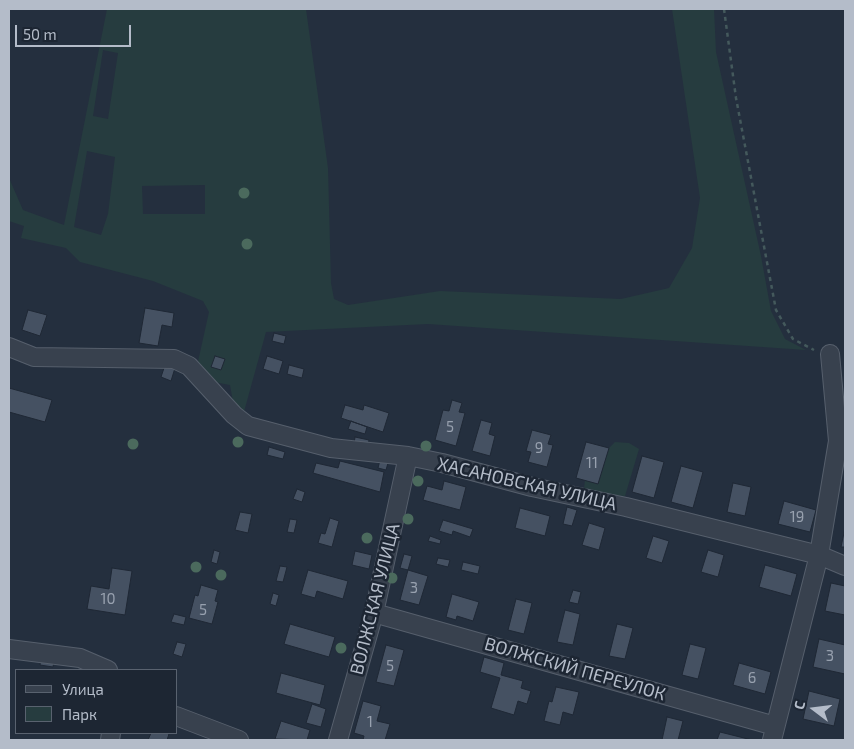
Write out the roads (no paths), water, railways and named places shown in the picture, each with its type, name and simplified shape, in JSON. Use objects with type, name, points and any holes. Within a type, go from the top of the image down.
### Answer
[{"type":"street","name":"ХАСАНОВСКАЯ УЛИЦА","points":[[9,348],[34,356],[174,359],[189,366],[234,415],[248,426],[331,448],[408,456],[819,555],[845,566]]},
{"type":"street","points":[[773,733],[819,555],[838,441],[830,354]]},
{"type":"street","name":"ВОЛЖСКАЯ УЛИЦА","points":[[338,740],[374,613],[408,456]]},
{"type":"street","name":"ВОЛЖСКИЙ ПЕРЕУЛОК","points":[[374,613],[773,733]]},
{"type":"street","points":[[9,649],[80,658],[106,669]]},
{"type":"street","points":[[178,717],[239,740]]}]
